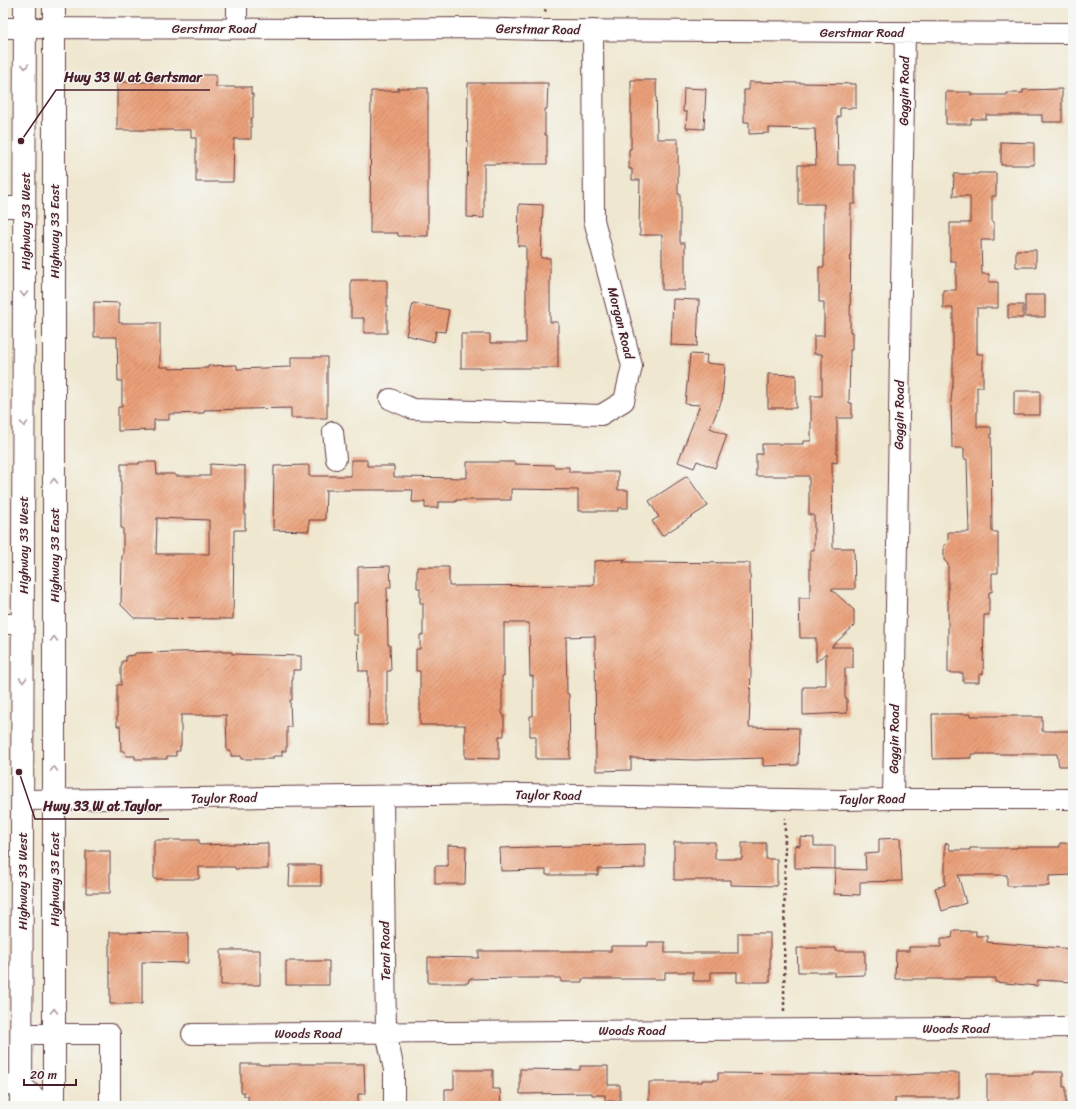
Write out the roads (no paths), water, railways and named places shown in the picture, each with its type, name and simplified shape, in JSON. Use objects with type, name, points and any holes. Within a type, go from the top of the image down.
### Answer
[{"type":"main road","name":"Highway 33 West","points":[[26,3],[25,207],[13,624],[23,800],[22,1034],[15,1092],[37,1100],[38,1106]]},
{"type":"main road","name":"Highway 33 East","points":[[54,3],[54,1106]]},
{"type":"street","points":[[237,3],[237,28]]},
{"type":"street","name":"Gerstmar Road","points":[[3,28],[470,28],[1073,33]]},
{"type":"street","name":"Morgan Road","points":[[390,399],[413,409],[601,415],[624,401],[632,366],[594,220],[593,30]]},
{"type":"street","name":"Gaggin Road","points":[[893,798],[905,32]]},
{"type":"street","points":[[3,206],[25,207]]},
{"type":"street","points":[[334,432],[336,459]]},
{"type":"street","name":"Taylor Road","points":[[23,800],[522,794],[843,800],[893,798],[1073,799]]},
{"type":"street","name":"Terai Road","points":[[383,796],[386,1032],[394,1070],[394,1106]]},
{"type":"street","name":"Woods Road","points":[[192,1034],[1073,1027]]},
{"type":"street","points":[[22,1034],[110,1034],[110,1106]]},
{"type":"place","name":"Hwy 33 W at Gertsmar","points":[[21,141]]},
{"type":"place","name":"Hwy 33 W at Taylor","points":[[19,772]]}]
